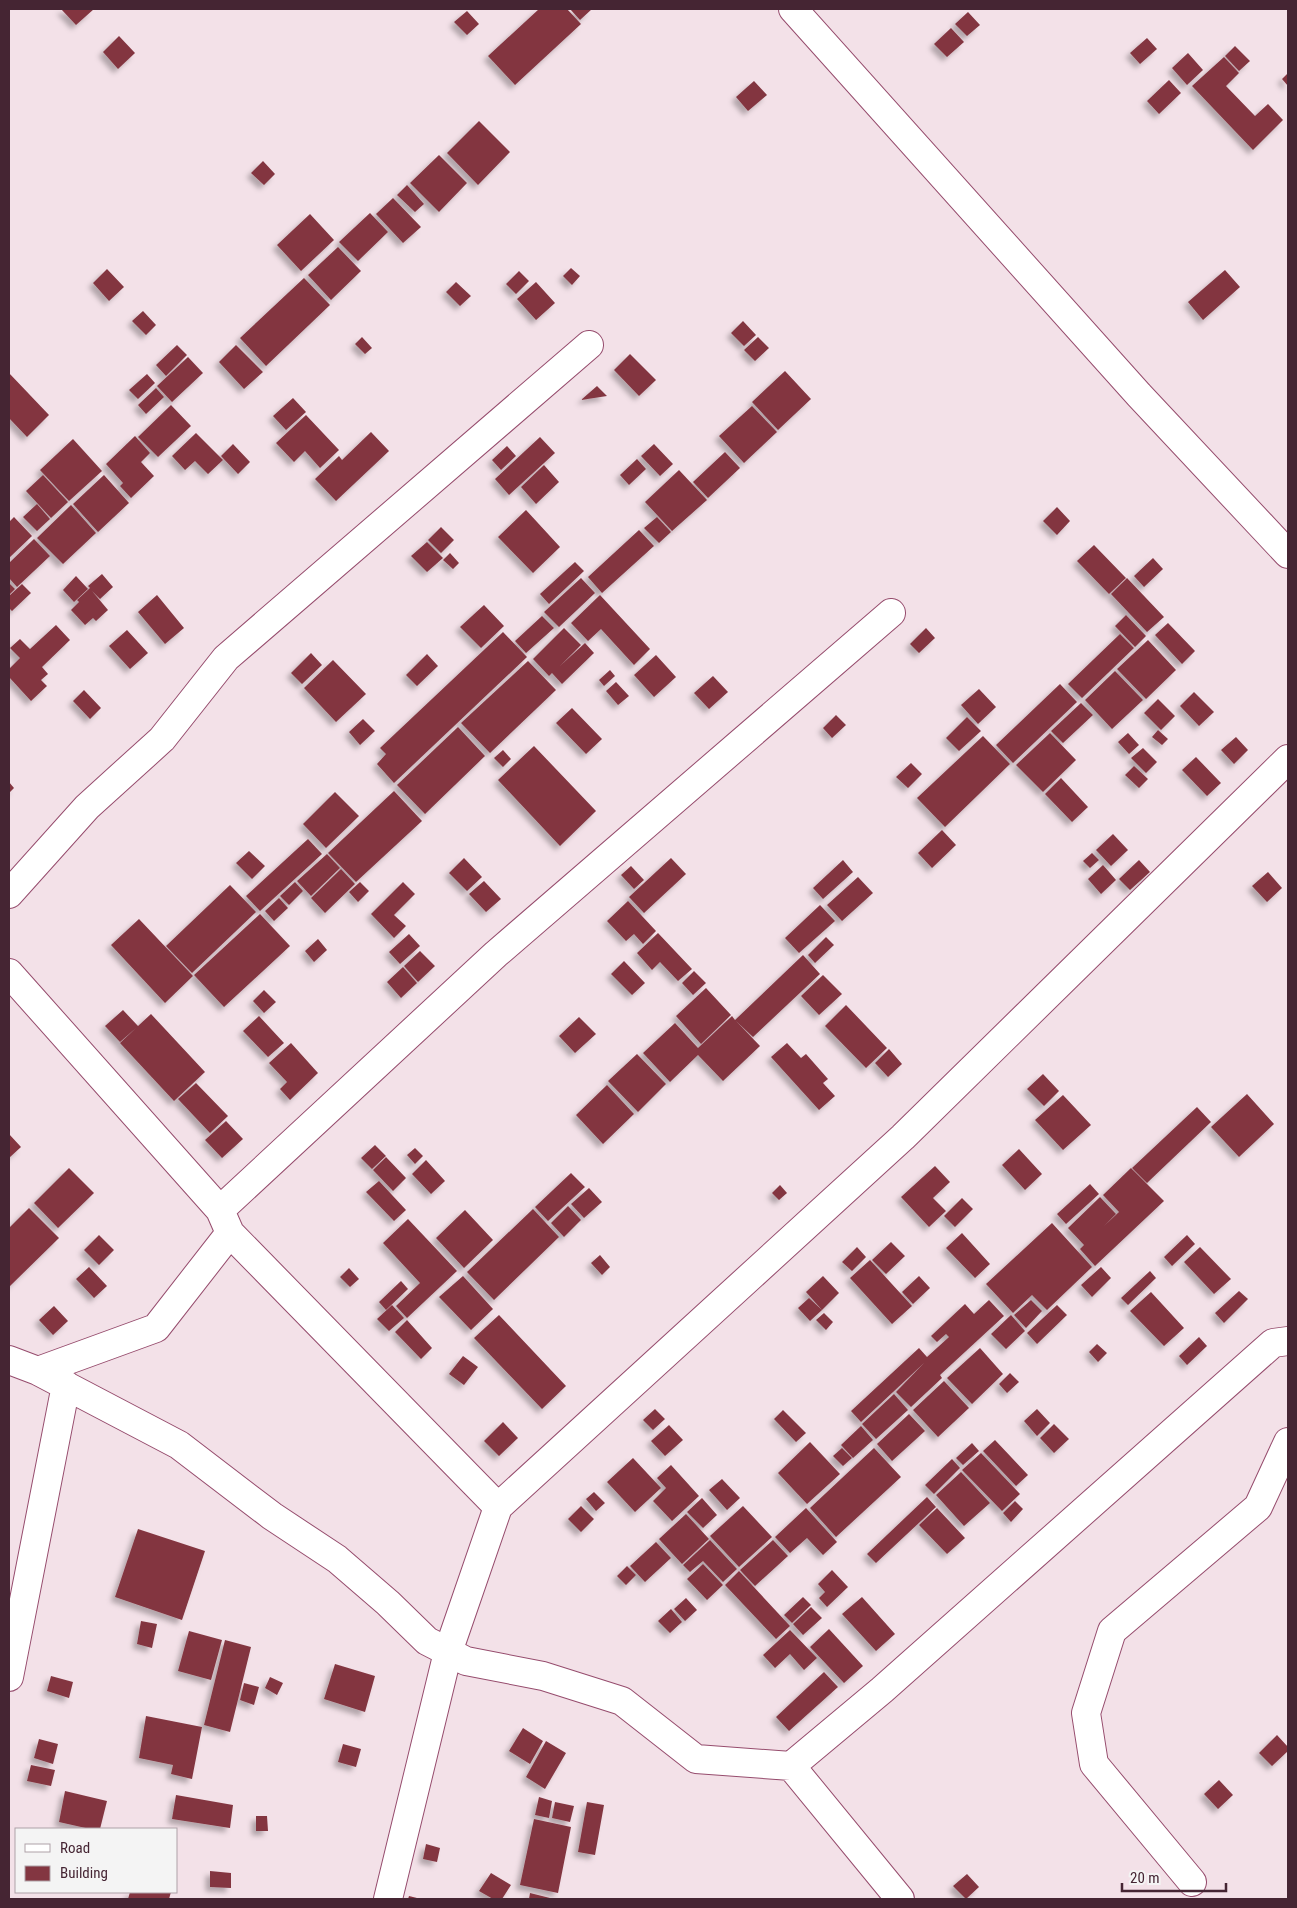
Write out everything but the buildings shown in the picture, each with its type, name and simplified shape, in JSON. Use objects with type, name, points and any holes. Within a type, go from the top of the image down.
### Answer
[{"type":"street","points":[[793,9],[1139,395],[1288,554]]},
{"type":"street","points":[[9,894],[87,807],[162,739],[226,658],[589,344]]},
{"type":"street","points":[[38,1371],[156,1328],[225,1222],[496,954],[891,613]]},
{"type":"street","points":[[388,1899],[448,1652],[498,1508],[903,1137],[1288,759]]},
{"type":"street","points":[[9,973],[225,1222],[498,1508]]},
{"type":"street","points":[[9,1360],[38,1371],[179,1445],[272,1516],[336,1559],[388,1603],[427,1641],[448,1652],[466,1661],[543,1676],[622,1701],[696,1760],[791,1766],[882,1690],[1273,1343],[1288,1341]]},
{"type":"street","points":[[9,1677],[66,1385]]},
{"type":"street","points":[[1192,1882],[1094,1764],[1086,1713],[1112,1631],[1258,1507],[1288,1442]]},
{"type":"street","points":[[791,1766],[900,1899]]}]
